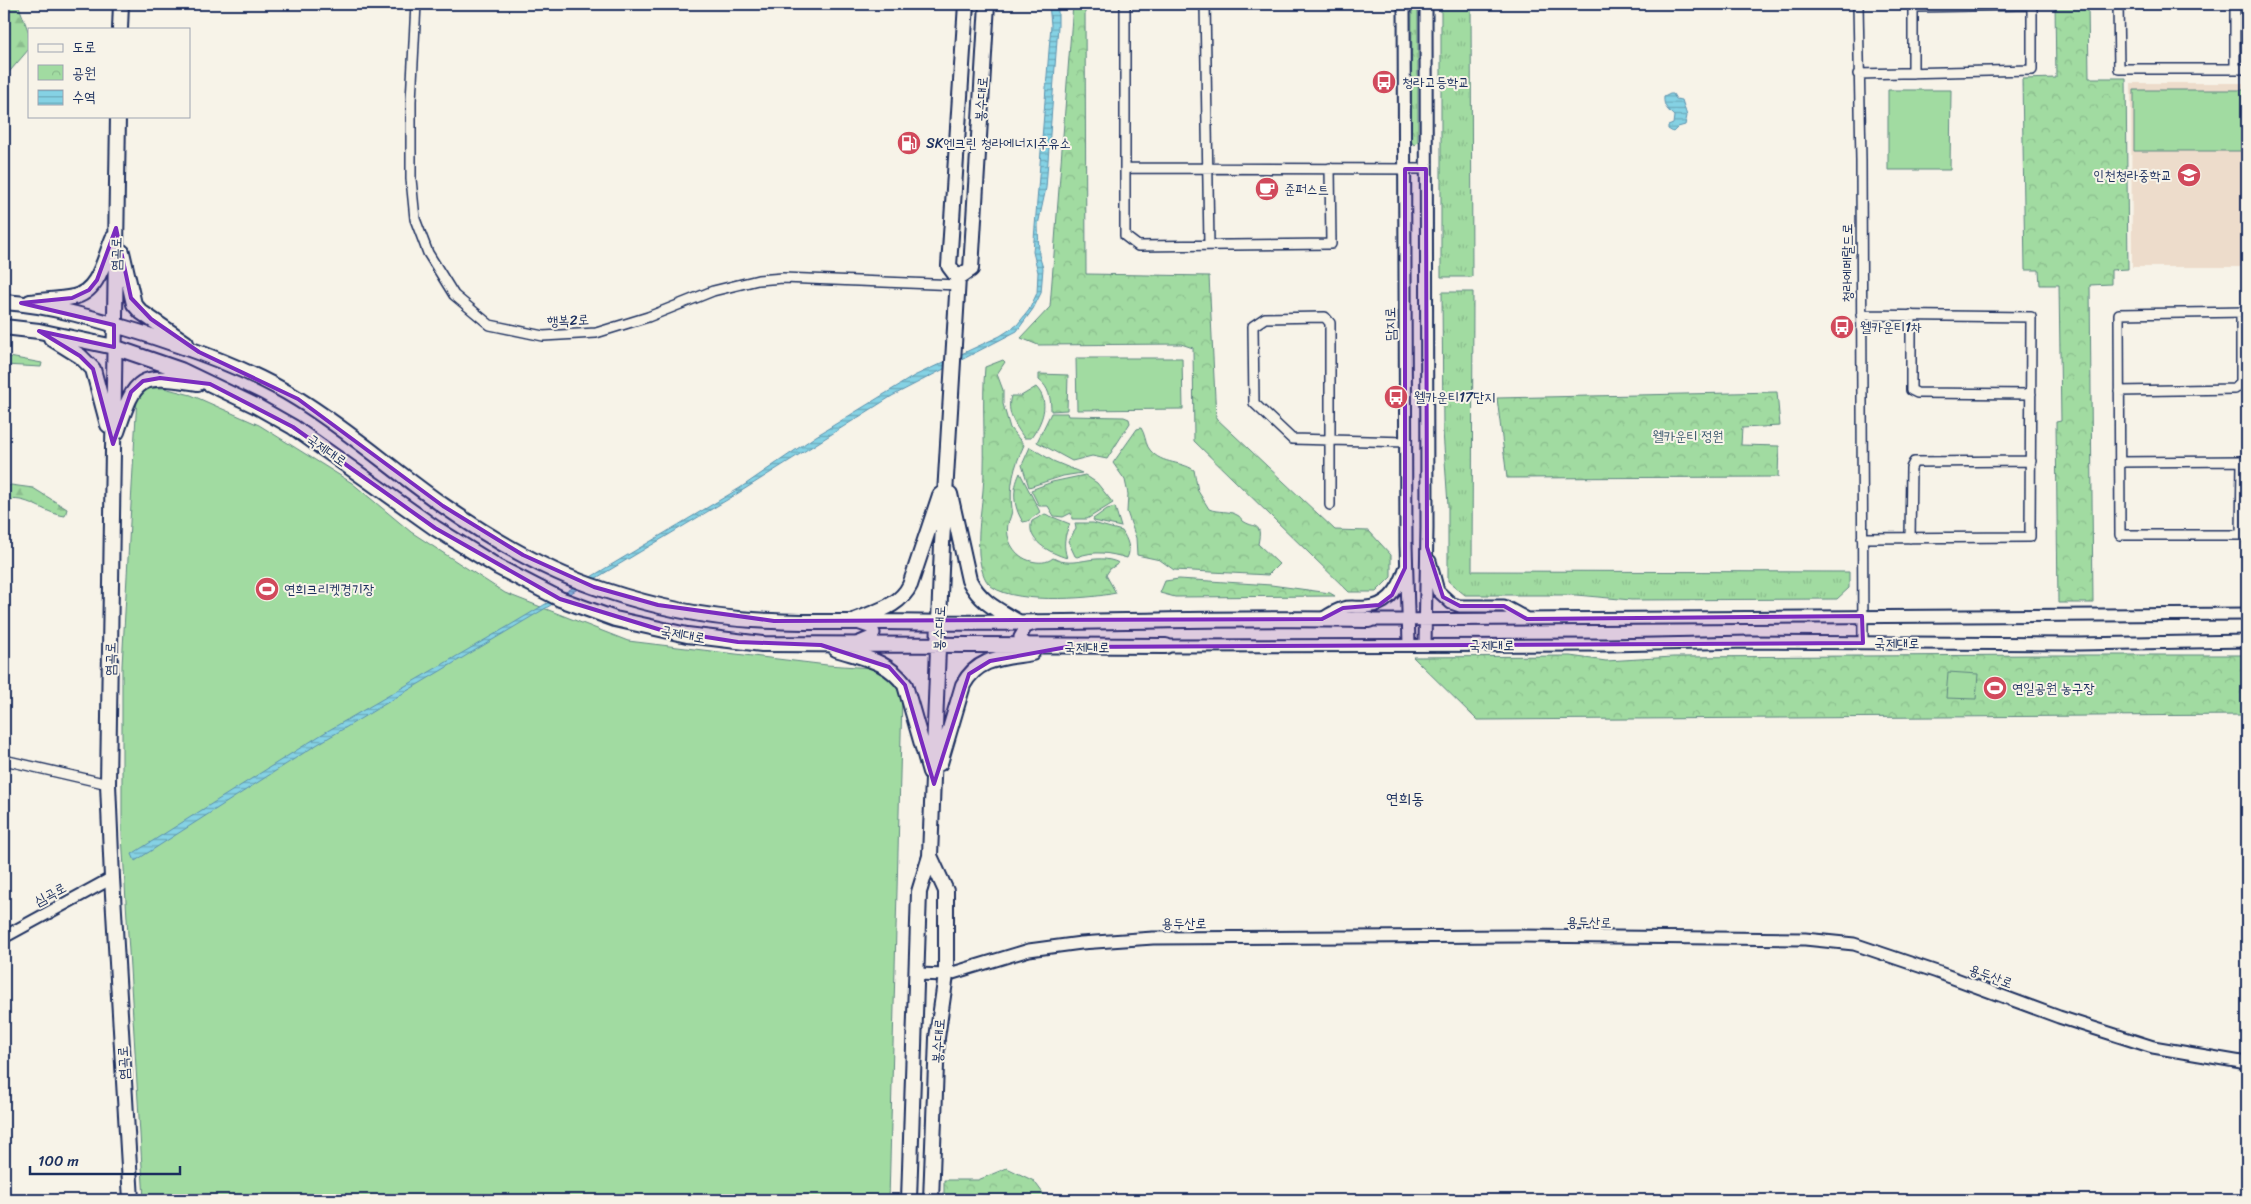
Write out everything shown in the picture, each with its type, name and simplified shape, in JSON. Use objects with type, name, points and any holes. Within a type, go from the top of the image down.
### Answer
[{"type":"main road","points":[[120,4],[120,28]]},
{"type":"main road","name":"봉수대로","points":[[909,1200],[919,892],[930,856],[946,479],[958,282],[949,266],[966,4]]},
{"type":"main road","name":"봉수대로","points":[[958,282],[971,269],[987,4]]},
{"type":"main road","name":"염곡로","points":[[118,118],[108,784],[131,1200]]},
{"type":"main road","points":[[21,303],[72,298],[89,290],[97,280],[116,228]]},
{"type":"main road","points":[[116,228],[134,304],[141,312],[199,352]]},
{"type":"main road","name":"국제대로","points":[[4,302],[21,303],[114,325],[199,352],[277,387],[298,399],[358,441],[444,506],[501,542],[549,568],[582,582],[618,594],[676,609],[722,617],[774,622],[939,624],[1165,620],[1369,620]]},
{"type":"main road","name":"국제대로","points":[[4,326],[39,331],[114,347],[164,363],[210,384],[256,406],[293,427],[435,528],[524,581],[560,599],[596,612],[661,630],[703,638],[762,644],[1033,647],[1166,646]]},
{"type":"main road","points":[[39,331],[80,356],[93,369],[113,444]]},
{"type":"main road","points":[[113,444],[131,392],[143,381],[160,378],[210,384]]},
{"type":"main road","points":[[853,622],[889,606],[905,595],[946,479]]},
{"type":"main road","points":[[946,479],[969,580],[974,590],[987,603],[1020,623]]},
{"type":"main road","points":[[821,645],[877,662],[898,674],[905,685],[934,784]]},
{"type":"main road","points":[[934,784],[963,685],[969,674],[990,661],[1067,647]]},
{"type":"main road","name":"봉수대로","points":[[930,856],[946,891],[946,975],[937,1038],[931,1200]]},
{"type":"street","name":"행복2로","points":[[416,4],[412,101],[412,179],[415,219],[428,252],[454,295],[490,325],[543,336],[596,333],[648,317],[713,291],[758,280],[783,278],[958,282]]},
{"type":"street","points":[[1125,4],[1125,236],[1129,241],[1138,246],[1330,244],[1330,168]]},
{"type":"street","points":[[1205,4],[1208,245]]},
{"type":"street","name":"담지로","points":[[1404,4],[1406,545],[1410,644]]},
{"type":"street","points":[[1425,645],[1426,4]]},
{"type":"street","name":"청라에메랄드로","points":[[1858,4],[1861,161],[1863,643]]},
{"type":"street","points":[[2118,4],[2119,69],[2247,69]]},
{"type":"street","points":[[2235,4],[2235,69]]},
{"type":"street","points":[[1858,74],[2032,70],[2032,5],[1913,7],[1913,72]]},
{"type":"street","points":[[1126,168],[1426,169]]},
{"type":"street","points":[[2119,391],[2235,389],[2241,383],[2244,312],[2119,314],[2119,391],[2120,535],[2244,535],[2242,461],[2120,462]]},
{"type":"street","points":[[1861,315],[2031,317],[2030,537],[1862,538]]},
{"type":"street","points":[[1911,315],[1911,390],[1917,393],[2031,394]]},
{"type":"street","points":[[1330,505],[1332,440],[1330,323],[1325,317],[1265,318],[1253,326],[1254,403],[1292,439],[1332,440],[1407,442]]},
{"type":"street","points":[[1910,538],[1911,468],[1914,462],[2031,461]]},
{"type":"street","points":[[1406,545],[1413,569],[1419,573],[1426,547]]},
{"type":"street","points":[[1322,619],[1343,608],[1368,607],[1387,600],[1401,582],[1405,568],[1406,545]]},
{"type":"street","points":[[1426,547],[1438,591],[1443,597],[1460,606],[1504,606],[1527,618]]},
{"type":"street","name":"국제대로","points":[[1369,620],[2247,614]]},
{"type":"street","points":[[848,645],[866,641],[874,633],[872,628],[853,622]]},
{"type":"street","points":[[1033,647],[1025,643],[1020,637],[1026,627],[1037,623]]},
{"type":"street","name":"국제대로","points":[[1166,646],[2079,644],[2247,641]]},
{"type":"street","points":[[4,760],[108,784]]},
{"type":"street","name":"심곡로","points":[[4,937],[112,878]]},
{"type":"street","name":"용두산로","points":[[917,974],[946,975],[1030,950],[1081,943],[1153,938],[1520,936],[1805,939],[1854,944],[2059,1017],[2153,1047],[2247,1063]]},
{"type":"highlighted area","points":[[1405,169],[1426,169],[1427,547],[1443,597],[1460,606],[1504,606],[1527,619],[1862,616],[1863,643],[1067,647],[990,661],[969,674],[934,784],[905,685],[889,667],[821,645],[738,642],[661,630],[560,599],[435,528],[293,427],[210,384],[160,378],[143,381],[131,392],[113,444],[93,369],[80,356],[39,331],[114,347],[114,325],[21,303],[72,298],[89,290],[97,280],[116,228],[131,298],[151,319],[199,352],[298,399],[443,506],[523,555],[594,587],[658,605],[774,621],[1322,619],[1343,608],[1379,605],[1392,595],[1405,568]]},
{"type":"shaded area","name":"인천청라중학교","points":[[2131,83],[2247,83],[2247,267],[2132,267]]},
{"type":"green space","points":[[4,4],[18,4],[28,30],[28,50],[4,78]]},
{"type":"green space","points":[[1073,4],[1085,4],[1086,274],[1209,276],[1216,418],[1335,530],[1369,531],[1391,555],[1391,577],[1376,592],[1349,592],[1194,441],[1193,348],[1181,344],[1038,345],[1021,338],[1050,307]]},
{"type":"green space","points":[[1412,4],[1418,4],[1418,142],[1415,145],[1411,139]]},
{"type":"green space","points":[[1441,4],[1471,4],[1472,277],[1441,277]]},
{"type":"green space","points":[[2055,4],[2088,4],[2089,78],[2126,78],[2128,269],[2111,270],[2111,284],[2090,285],[2093,603],[2058,603],[2056,422],[2061,421],[2059,285],[2040,285],[2039,270],[2025,270],[2022,79],[2056,78]]},
{"type":"green space","points":[[1888,90],[1951,90],[1950,170],[1888,170]]},
{"type":"green space","points":[[2134,90],[2245,90],[2245,151],[2134,151]]},
{"type":"green space","points":[[1442,292],[1473,292],[1472,571],[1849,572],[1849,588],[1837,599],[1631,600],[1576,595],[1465,595],[1448,581],[1448,505],[1443,431]]},
{"type":"green space","points":[[4,356],[42,363],[41,367],[4,365]]},
{"type":"green space","points":[[1076,358],[1182,358],[1183,409],[1077,410]]},
{"type":"green space","points":[[1003,360],[1005,362],[997,374],[1003,390],[1003,404],[1010,428],[1024,445],[1017,461],[1011,492],[1012,511],[1007,530],[1012,547],[1020,556],[1034,562],[1046,562],[1053,558],[1069,562],[1101,559],[1119,563],[1110,569],[1106,575],[1116,593],[1068,598],[1012,595],[998,590],[988,583],[984,577],[980,561],[979,544],[984,480],[985,367]]},
{"type":"green space","points":[[1039,374],[1068,375],[1067,410],[1051,411],[1049,394],[1039,380]]},
{"type":"green space","points":[[1036,387],[1043,399],[1043,412],[1039,426],[1031,438],[1024,438],[1011,413],[1011,396],[1021,396]]},
{"type":"green space","points":[[147,388],[164,388],[191,395],[259,425],[352,483],[411,532],[505,593],[628,641],[827,665],[873,668],[891,676],[902,697],[889,1200],[144,1200],[122,835],[122,666],[137,397]]},
{"type":"green space","name":"웰카운티 정원","points":[[1777,392],[1780,426],[1742,428],[1741,445],[1779,446],[1778,477],[1507,478],[1497,398]]},
{"type":"green space","points":[[1051,413],[1067,413],[1068,416],[1124,417],[1129,419],[1130,423],[1107,459],[1092,456],[1072,461],[1037,442]]},
{"type":"green space","points":[[1141,428],[1148,447],[1158,457],[1194,470],[1198,491],[1209,509],[1234,513],[1243,521],[1258,529],[1258,544],[1279,564],[1268,575],[1174,570],[1160,560],[1137,555],[1136,538],[1127,512],[1128,494],[1125,480],[1113,463],[1137,429]]},
{"type":"green space","points":[[1030,447],[1053,461],[1082,473],[1063,476],[1029,487],[1022,465]]},
{"type":"green space","points":[[1020,473],[1040,512],[1028,521],[1023,522],[1017,510],[1015,498],[1017,479]]},
{"type":"green space","points":[[1085,475],[1097,483],[1113,503],[1087,519],[1072,519],[1071,513],[1063,517],[1054,516],[1048,506],[1039,506],[1031,490],[1052,482]]},
{"type":"green space","points":[[11,485],[33,488],[67,509],[65,516],[20,500],[4,501],[4,488]]},
{"type":"green space","points":[[1115,507],[1121,527],[1094,521],[1093,519],[1107,509]]},
{"type":"green space","points":[[1045,514],[1070,524],[1065,541],[1067,558],[1053,553],[1040,545],[1032,534],[1032,521]]},
{"type":"green space","points":[[1075,523],[1093,523],[1122,531],[1129,548],[1127,558],[1102,553],[1075,556],[1068,541],[1076,529]]},
{"type":"green space","points":[[1179,579],[1271,585],[1330,593],[1335,596],[1175,597],[1160,593],[1165,581]]},
{"type":"green space","points":[[2247,655],[2247,715],[1477,720],[1413,657],[1570,656],[1606,661],[1673,657]]},
{"type":"green space","points":[[1948,672],[1978,674],[1976,699],[1946,698]]},
{"type":"green space","points":[[1007,1168],[1034,1181],[1048,1200],[944,1200],[944,1180],[978,1180]]},
{"type":"water","points":[[1049,4],[1058,4],[1058,26],[1046,188],[1038,225],[1039,255],[1043,268],[1041,293],[1033,309],[1017,331],[892,396],[732,497],[313,747],[135,861],[132,854],[324,733],[507,627],[740,488],[816,436],[914,376],[1000,336],[1017,325],[1029,310],[1037,293],[1038,272],[1033,252],[1051,25]]},
{"type":"water","points":[[1673,94],[1676,99],[1682,100],[1687,116],[1685,125],[1678,127],[1673,132],[1668,129],[1668,126],[1673,124],[1674,116],[1664,103],[1664,97]]},
{"type":"place","name":"청라고등학교","points":[[1384,82]]},
{"type":"place","name":"SK엔크린 청라에너지주유소","points":[[909,143]]},
{"type":"place","name":"인천청라중학교","points":[[2189,175]]},
{"type":"place","name":"준퍼스트","points":[[1267,189]]},
{"type":"place","name":"웰카운티1차","points":[[1842,327]]},
{"type":"place","name":"웰카운티17단지","points":[[1396,397]]},
{"type":"place","name":"연희크리켓경기장","points":[[267,589]]},
{"type":"place","name":"연일공원 농구장","points":[[1995,688]]},
{"type":"district","name":"연희동","points":[[1405,798]]}]
